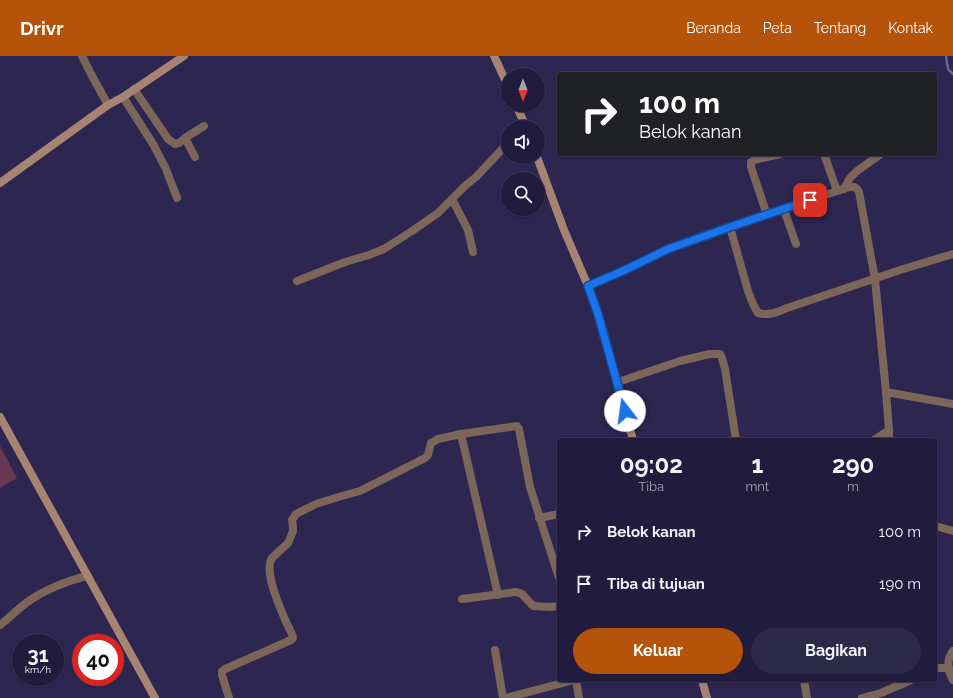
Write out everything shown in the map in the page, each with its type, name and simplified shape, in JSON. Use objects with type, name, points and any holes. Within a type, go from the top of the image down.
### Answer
[{"type":"street","points":[[82,56],[90,74],[108,105]]},
{"type":"street","points":[[0,183],[108,105],[184,56]]},
{"type":"street","points":[[494,56],[501,71]]},
{"type":"street","points":[[134,89],[172,143],[179,143],[204,126]]},
{"type":"street","points":[[122,97],[153,144],[166,169],[177,198]]},
{"type":"street","points":[[185,138],[195,157]]},
{"type":"street","points":[[297,281],[345,262],[384,249],[425,223],[438,213],[476,177],[501,150]]},
{"type":"street","points":[[767,215],[751,167],[751,162],[771,156]]},
{"type":"street","points":[[825,156],[841,190]]},
{"type":"street","points":[[841,190],[857,171],[878,156]]},
{"type":"street","points":[[540,164],[564,230],[588,286],[598,314],[632,438]]},
{"type":"street","points":[[588,286],[668,249],[841,190],[854,187],[858,189],[875,279],[889,438]]},
{"type":"street","points":[[452,199],[455,208],[462,217],[468,230],[473,252]]},
{"type":"street","points":[[784,210],[796,244]]},
{"type":"street","points":[[730,227],[753,304],[758,313],[769,315],[953,254]]},
{"type":"street","points":[[618,382],[680,361],[710,354],[720,354],[725,369],[736,438]]},
{"type":"street","points":[[886,392],[953,404]]},
{"type":"street","points":[[0,417],[155,698]]},
{"type":"street","points":[[229,698],[222,671],[293,638],[273,587],[270,561],[288,543],[293,531],[292,520],[296,514],[316,504],[360,491],[425,458],[428,455],[431,443],[434,440],[461,434],[518,427],[529,484],[557,572]]},
{"type":"street","points":[[877,438],[889,430]]},
{"type":"street","points":[[461,434],[498,595]]},
{"type":"street","points":[[539,518],[557,514]]},
{"type":"street","points":[[939,527],[953,531]]},
{"type":"street","points":[[0,625],[27,602],[50,589],[76,578],[88,576]]},
{"type":"street","points":[[462,599],[516,592],[522,594],[533,606],[557,606]]},
{"type":"street","points":[[495,650],[503,698]]},
{"type":"street","points":[[953,651],[949,658],[948,668],[953,680]]},
{"type":"street","points":[[937,668],[948,668]]},
{"type":"street","points":[[506,698],[567,682]]},
{"type":"street","points":[[575,682],[579,698]]},
{"type":"street","points":[[703,682],[707,698]]},
{"type":"street","points":[[804,682],[807,698]]},
{"type":"street","points":[[862,698],[881,693],[906,682]]},
{"type":"shaded area","points":[[0,446],[17,478],[0,488]]},
{"type":"waterway","points":[[946,56],[948,69],[953,74]]},
{"type":"route","points":[[625,411],[598,314],[588,286],[668,249],[810,200]]}]
